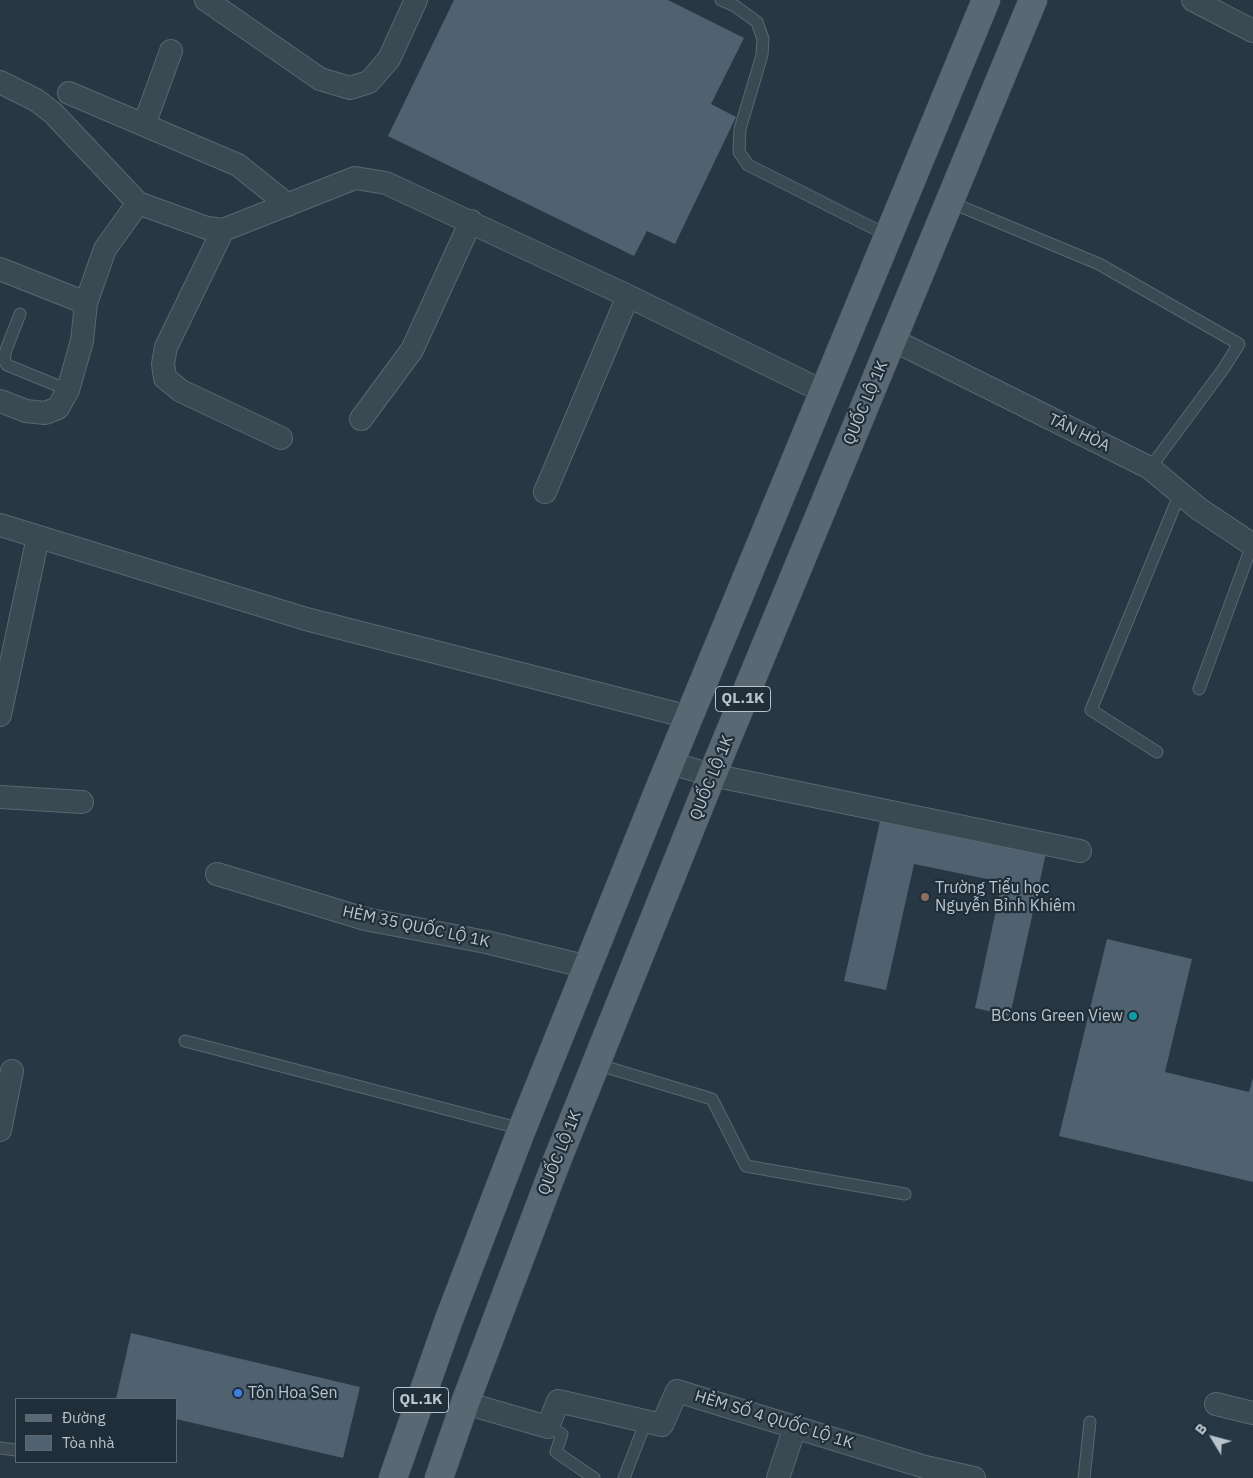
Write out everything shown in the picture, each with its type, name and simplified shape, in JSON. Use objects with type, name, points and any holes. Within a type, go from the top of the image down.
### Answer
[{"type":"main road","name":"QL.1K","points":[[393,1478],[448,1322],[522,1129],[670,763],[986,0]]},
{"type":"main road","name":"QUỐC LỘ 1K","points":[[439,1478],[465,1403],[596,1064],[712,775],[1034,0]]},
{"type":"street","points":[[206,0],[320,79],[350,88],[369,82],[389,59],[416,0]]},
{"type":"street","points":[[1193,0],[1253,31]]},
{"type":"street","points":[[144,125],[171,51]]},
{"type":"street","points":[[0,82],[36,100],[52,113],[138,203],[207,228],[223,230],[355,178],[386,183],[471,221],[824,392]]},
{"type":"street","points":[[69,93],[238,165],[288,205]]},
{"type":"street","points":[[0,401],[26,411],[45,413],[58,408],[68,390],[82,341],[86,303],[105,249],[138,203]]},
{"type":"street","points":[[361,419],[412,350],[471,221]]},
{"type":"street","points":[[223,230],[166,347],[163,364],[165,378],[181,391],[281,438]]},
{"type":"street","points":[[0,269],[86,303]]},
{"type":"street","points":[[545,492],[628,296]]},
{"type":"street","name":"TÂN HÒA","points":[[893,340],[1150,468],[1199,509],[1252,545]]},
{"type":"street","points":[[0,525],[306,619],[689,717]]},
{"type":"street","points":[[0,715],[38,537]]},
{"type":"street","points":[[670,763],[712,775],[1080,852]]},
{"type":"street","points":[[0,797],[82,802]]},
{"type":"street","name":"HẺM 35 QUỐC LỘ 1K","points":[[217,874],[365,919],[486,942],[588,967]]},
{"type":"street","points":[[0,1130],[12,1070]]},
{"type":"street","name":"HẺM SỐ 4 QUỐC LỘ 1K","points":[[548,1427],[558,1401],[662,1424],[677,1391],[795,1427],[924,1472],[974,1478]]},
{"type":"street","points":[[465,1403],[548,1427]]},
{"type":"street","points":[[1216,1404],[1253,1413]]},
{"type":"street","points":[[778,1478],[795,1427]]},
{"type":"lane","points":[[720,0],[735,6],[756,22],[763,39],[762,55],[740,129],[740,152],[748,165],[888,236]]},
{"type":"lane","points":[[950,202],[1099,264],[1239,344],[1224,368],[1150,468]]},
{"type":"lane","points":[[20,314],[6,350],[4,359],[7,365],[68,390]]},
{"type":"lane","points":[[1157,752],[1091,710],[1180,493]]},
{"type":"lane","points":[[1198,689],[1252,545]]},
{"type":"lane","points":[[185,1041],[522,1129]]},
{"type":"lane","points":[[596,1064],[712,1099],[746,1166],[904,1194]]},
{"type":"lane","points":[[624,1478],[646,1421]]},
{"type":"lane","points":[[1084,1478],[1090,1422]]},
{"type":"lane","points":[[548,1427],[562,1434],[556,1452],[594,1478]]},
{"type":"lane","points":[[0,1448],[15,1450]]},
{"type":"building","points":[[454,0],[668,0],[744,38],[711,104],[736,117],[675,244],[647,231],[634,256],[388,136]]},
{"type":"building","points":[[881,817],[1046,853],[1010,1016],[975,1008],[1002,882],[914,864],[886,990],[844,981]]},
{"type":"building","name":"BCons Green View","points":[[1107,939],[1192,959],[1165,1072],[1249,1092],[1253,1078],[1253,1182],[1059,1136]]},
{"type":"building","name":"Tôn Hoa Sen","points":[[131,1333],[360,1387],[343,1458],[178,1419],[178,1398],[116,1398]]},
{"type":"place","name":"Trường Tiểu học Nguyễn Bỉnh Khiêm","points":[[925,897]]},
{"type":"place","name":"BCons Green View","points":[[1133,1016]]},
{"type":"place","name":"Tôn Hoa Sen","points":[[238,1393]]}]
